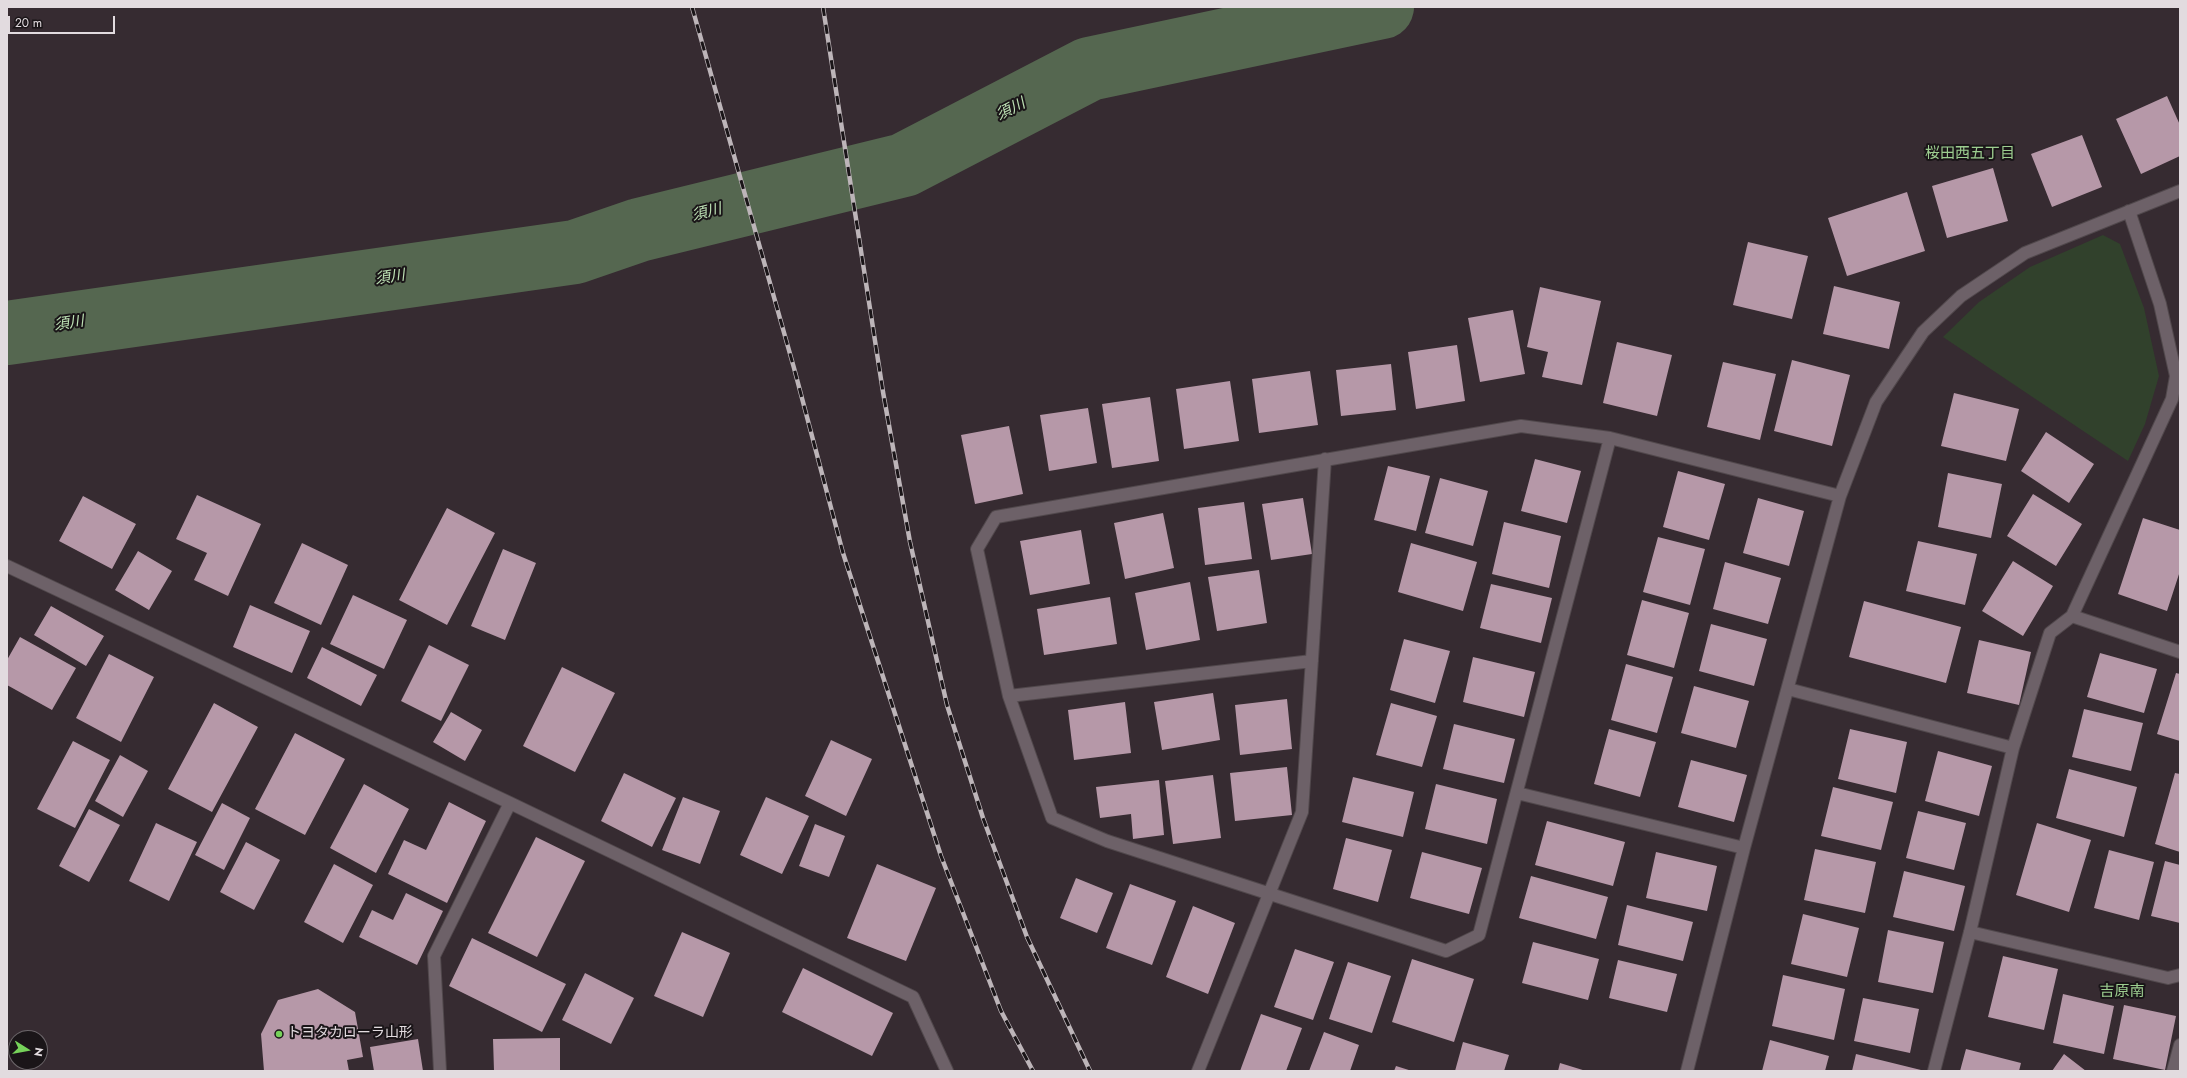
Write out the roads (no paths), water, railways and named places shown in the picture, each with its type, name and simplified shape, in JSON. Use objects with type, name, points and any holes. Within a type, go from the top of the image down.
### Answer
[{"type":"street","points":[[1687,1071],[1744,848],[1840,496],[1876,402],[1923,332],[1961,296],[2025,253],[2129,210],[2180,191]]},
{"type":"street","points":[[1934,1071],[1970,932],[2013,748],[2050,633],[2072,616],[2172,399],[2176,376],[2160,304],[2129,210]]},
{"type":"street","points":[[1610,438],[1479,935],[1446,951],[1107,841],[1052,818],[1009,696],[978,549],[996,516],[1521,426],[1610,438],[1840,496]]},
{"type":"street","points":[[1198,1071],[1302,812],[1325,459]]},
{"type":"street","points":[[7,566],[510,803],[913,996],[947,1071]]},
{"type":"street","points":[[2072,616],[2180,652]]},
{"type":"street","points":[[1009,696],[1312,661]]},
{"type":"street","points":[[1788,689],[2013,748]]},
{"type":"street","points":[[1517,793],[1744,848]]},
{"type":"street","points":[[440,1071],[434,956],[510,803]]},
{"type":"street","points":[[1970,932],[2168,978],[2180,974]]},
{"type":"street","points":[[2173,1071],[2180,1045]]},
{"type":"waterway","name":"須川","points":[[7,333],[575,252],[639,230],[904,165],[1089,69],[1382,7]]},
{"type":"railway","points":[[692,7],[794,368],[843,553],[941,856],[1001,1011],[1033,1071]]},
{"type":"railway","points":[[823,7],[883,392],[910,542],[947,705],[983,818],[1027,937],[1090,1071]]},
{"type":"place","name":"トヨタカローラ山形","points":[[279,1034]]},
{"type":"district","name":"桜田西五丁目","points":[[1970,154]]},
{"type":"district","name":"吉原南","points":[[2122,992]]}]
